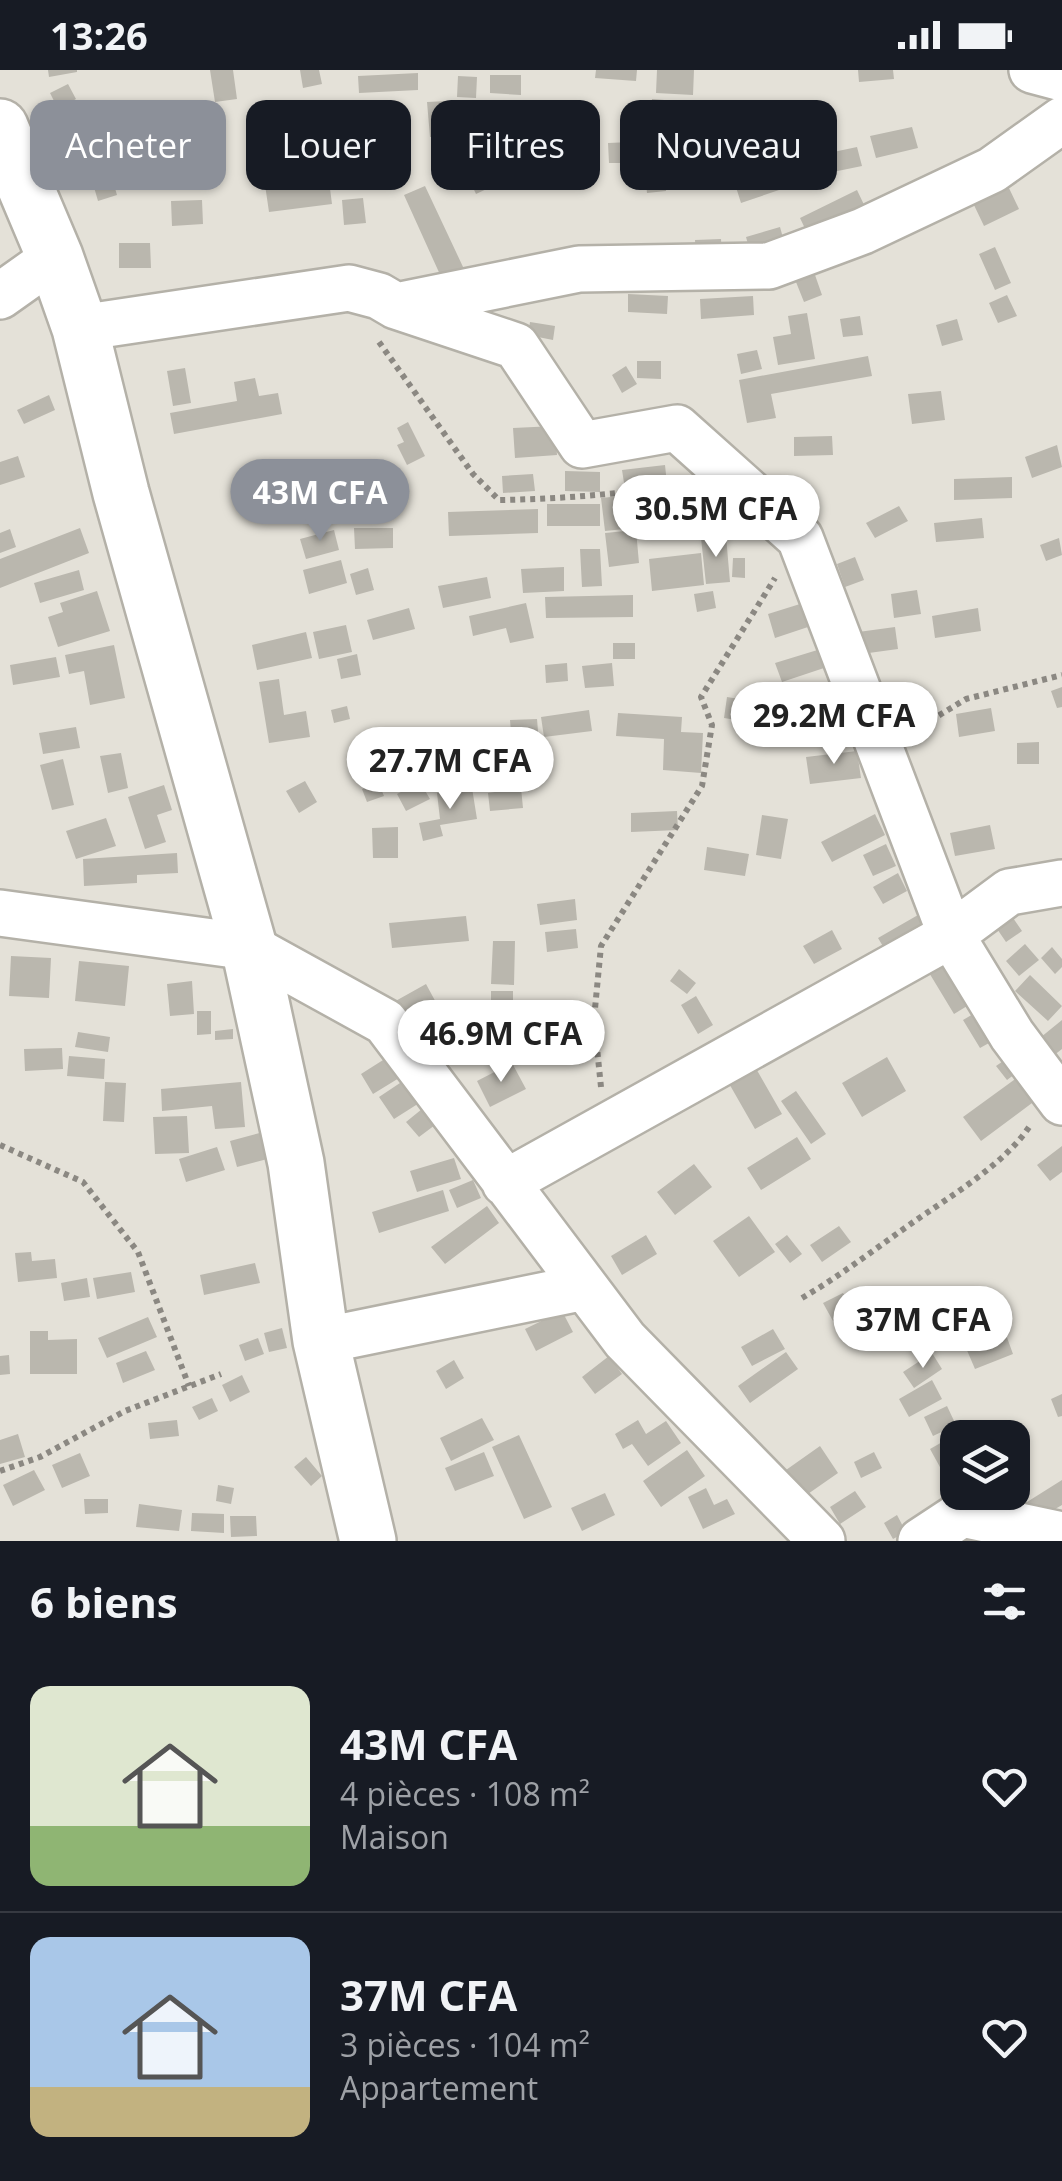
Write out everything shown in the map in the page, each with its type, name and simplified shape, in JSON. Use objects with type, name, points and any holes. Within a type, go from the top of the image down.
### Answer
[{"type":"main road","points":[[0,128],[56,257],[80,328],[121,493],[250,947],[296,1163],[321,1341],[368,1541]]},
{"type":"street","points":[[1032,70],[1062,78]]},
{"type":"street","points":[[387,301],[579,270],[769,266],[862,231],[992,170],[1062,120]]},
{"type":"street","points":[[0,296],[56,257]]},
{"type":"street","points":[[80,328],[348,288],[516,346],[582,445],[677,428],[800,538],[951,935],[1012,1036],[1057,1096]]},
{"type":"street","points":[[505,1183],[951,935],[1008,892],[1062,883]]},
{"type":"street","points":[[0,913],[250,947],[384,1022],[625,1340],[822,1541]]},
{"type":"street","points":[[321,1341],[585,1288]]},
{"type":"street","points":[[921,1541],[962,1514],[1062,1535]]},
{"type":"path","points":[[387,301],[374,318],[380,345],[474,474],[499,500],[582,499],[610,492],[734,479]]},
{"type":"path","points":[[601,1092],[594,1019],[601,946],[702,786],[712,725],[701,697],[800,538]]},
{"type":"path","points":[[862,709],[923,725],[966,698],[1062,674]]},
{"type":"path","points":[[802,1298],[834,1280],[972,1181],[1024,1135],[1057,1096]]},
{"type":"path","points":[[0,1145],[82,1182],[138,1252],[190,1386]]},
{"type":"path","points":[[0,1471],[40,1457],[124,1411],[220,1374]]},
{"type":"building","points":[[48,70],[77,70],[77,72],[49,77]]},
{"type":"building","points":[[210,70],[233,70],[237,99],[215,100]]},
{"type":"building","points":[[300,70],[319,70],[322,84],[303,88]]},
{"type":"building","points":[[596,70],[637,70],[636,81],[595,78]]},
{"type":"building","points":[[657,70],[694,70],[693,95],[656,93]]},
{"type":"building","points":[[858,70],[893,70],[894,79],[859,82]]},
{"type":"building","points":[[418,73],[418,90],[359,93],[358,76]]},
{"type":"building","points":[[490,75],[521,75],[521,95],[490,93]]},
{"type":"building","points":[[458,76],[477,77],[476,98],[457,97]]},
{"type":"building","points":[[68,84],[76,99],[54,100],[50,93]]},
{"type":"building","points":[[427,102],[431,102],[431,137],[430,137]]},
{"type":"building","points":[[912,127],[918,148],[876,158],[870,136]]},
{"type":"building","points":[[620,142],[620,163],[609,163],[608,143]]},
{"type":"building","points":[[857,147],[862,166],[837,171],[837,151]]},
{"type":"building","points":[[425,186],[464,269],[442,279],[404,195]]},
{"type":"building","points":[[1008,186],[1019,209],[984,226],[973,203]]},
{"type":"building","points":[[95,190],[116,190],[117,195],[98,201]]},
{"type":"building","points":[[266,190],[330,190],[332,204],[269,212]]},
{"type":"building","points":[[737,190],[779,190],[741,203]]},
{"type":"building","points":[[857,190],[867,211],[810,239],[800,218]]},
{"type":"building","points":[[363,198],[366,223],[344,225],[342,200]]},
{"type":"building","points":[[202,200],[203,224],[172,226],[171,201]]},
{"type":"building","points":[[780,227],[785,245],[751,255],[746,237]]},
{"type":"building","points":[[721,239],[722,257],[696,258],[695,240]]},
{"type":"building","points":[[119,243],[150,243],[151,268],[119,268]]},
{"type":"building","points":[[995,247],[1011,283],[995,290],[979,254]]},
{"type":"building","points":[[815,275],[822,295],[804,302],[796,282]]},
{"type":"building","points":[[628,294],[668,296],[667,314],[628,312]]},
{"type":"building","points":[[1007,295],[1017,316],[998,323],[989,303]]},
{"type":"building","points":[[753,296],[754,315],[701,319],[700,299]]},
{"type":"building","points":[[807,313],[815,359],[778,365],[773,337],[791,334],[788,316]]},
{"type":"building","points":[[860,316],[863,335],[843,337],[840,319]]},
{"type":"building","points":[[957,319],[963,340],[942,346],[936,325]]},
{"type":"building","points":[[530,322],[555,326],[553,340],[528,335]]},
{"type":"building","points":[[757,350],[762,369],[741,374],[737,354]]},
{"type":"building","points":[[868,356],[872,376],[771,394],[776,418],[747,423],[739,380]]},
{"type":"building","points":[[637,361],[661,361],[661,379],[637,378]]},
{"type":"building","points":[[626,366],[637,384],[622,393],[612,375]]},
{"type":"building","points":[[185,368],[191,403],[173,406],[167,371]]},
{"type":"building","points":[[255,378],[259,396],[278,393],[282,414],[174,434],[170,413],[237,401],[234,382]]},
{"type":"building","points":[[941,391],[945,420],[912,424],[908,394]]},
{"type":"building","points":[[49,395],[55,410],[24,424],[17,410]]},
{"type":"building","points":[[408,422],[425,456],[407,465],[397,445],[404,442],[397,428]]},
{"type":"building","points":[[555,426],[557,455],[515,458],[513,428]]},
{"type":"building","points":[[832,436],[833,455],[794,456],[794,437]]},
{"type":"building","points":[[1057,445],[1062,467],[1032,478],[1025,457]]},
{"type":"building","points":[[18,456],[25,477],[0,485],[0,462]]},
{"type":"building","points":[[665,465],[667,484],[625,489],[622,470]]},
{"type":"building","points":[[565,471],[600,472],[600,492],[565,491]]},
{"type":"building","points":[[533,474],[535,491],[503,493],[502,476]]},
{"type":"building","points":[[319,477],[323,493],[304,499],[299,482]]},
{"type":"building","points":[[1012,477],[1012,498],[954,500],[954,479]]},
{"type":"building","points":[[720,486],[724,519],[605,531],[601,498]]},
{"type":"building","points":[[396,496],[396,518],[350,520],[349,497]]},
{"type":"building","points":[[547,504],[600,504],[600,526],[547,526]]},
{"type":"building","points":[[899,506],[908,521],[875,538],[866,523]]},
{"type":"building","points":[[538,509],[538,533],[449,536],[448,512]]},
{"type":"building","points":[[982,518],[984,538],[936,542],[934,523]]},
{"type":"building","points":[[80,528],[89,553],[0,588],[0,559]]},
{"type":"building","points":[[354,528],[393,528],[393,548],[355,549]]},
{"type":"building","points":[[10,529],[16,547],[0,553],[0,533]]},
{"type":"building","points":[[334,530],[339,550],[306,559],[300,539]]},
{"type":"building","points":[[636,530],[639,563],[609,567],[605,533]]},
{"type":"building","points":[[726,536],[730,582],[706,584],[701,538]]},
{"type":"building","points":[[1059,538],[1062,555],[1046,561],[1040,545]]},
{"type":"building","points":[[580,549],[600,549],[602,586],[582,587]]},
{"type":"building","points":[[701,553],[704,585],[652,591],[649,559]]},
{"type":"building","points":[[855,557],[864,580],[845,587],[837,564]]},
{"type":"building","points":[[733,558],[745,558],[745,578],[732,577]]},
{"type":"building","points":[[341,560],[347,583],[309,594],[303,570]]},
{"type":"building","points":[[564,567],[564,591],[523,593],[521,569]]},
{"type":"building","points":[[368,568],[374,590],[356,595],[350,574]]},
{"type":"building","points":[[79,570],[84,590],[40,603],[34,583]]},
{"type":"building","points":[[487,577],[491,598],[443,608],[438,586]]},
{"type":"building","points":[[917,590],[921,614],[894,618],[891,594]]},
{"type":"building","points":[[97,591],[110,631],[58,647],[48,617],[63,612],[60,603]]},
{"type":"building","points":[[713,591],[716,608],[697,612],[694,594]]},
{"type":"building","points":[[633,595],[633,617],[546,618],[545,597]]},
{"type":"building","points":[[816,599],[823,622],[775,638],[768,614]]},
{"type":"building","points":[[526,603],[534,638],[510,643],[506,628],[473,636],[469,616]]},
{"type":"building","points":[[409,608],[415,629],[373,640],[367,620]]},
{"type":"building","points":[[978,608],[981,631],[935,638],[932,616]]},
{"type":"building","points":[[346,625],[352,652],[319,659],[313,632]]},
{"type":"building","points":[[895,627],[898,649],[854,655],[851,633]]},
{"type":"building","points":[[306,632],[312,658],[257,670],[252,645]]},
{"type":"building","points":[[613,643],[635,643],[635,659],[613,659]]},
{"type":"building","points":[[114,645],[125,698],[90,705],[84,671],[69,674],[65,655]]},
{"type":"building","points":[[824,648],[830,666],[782,682],[775,663]]},
{"type":"building","points":[[357,654],[361,675],[341,679],[337,659]]},
{"type":"building","points":[[56,657],[60,677],[13,685],[10,665]]},
{"type":"building","points":[[567,663],[568,681],[546,683],[545,665]]},
{"type":"building","points":[[612,663],[614,686],[585,688],[582,666]]},
{"type":"building","points":[[279,679],[284,715],[306,711],[310,737],[269,743],[259,682]]},
{"type":"building","points":[[1062,687],[1062,707],[1057,708],[1051,691]]},
{"type":"building","points":[[727,697],[783,706],[780,727],[724,718]]},
{"type":"building","points":[[347,706],[350,719],[334,723],[331,710]]},
{"type":"building","points":[[991,708],[995,731],[959,737],[956,714]]},
{"type":"building","points":[[589,710],[592,731],[544,737],[541,717]]},
{"type":"building","points":[[618,713],[682,717],[681,732],[703,733],[701,773],[663,770],[664,739],[616,736]]},
{"type":"building","points":[[537,719],[539,743],[512,745],[510,720]]},
{"type":"building","points":[[76,727],[80,748],[43,754],[39,733]]},
{"type":"building","points":[[1039,742],[1039,764],[1017,764],[1017,743]]},
{"type":"building","points":[[422,745],[422,764],[367,767],[367,747]]},
{"type":"building","points":[[857,751],[861,778],[810,784],[806,757]]},
{"type":"building","points":[[121,753],[128,788],[108,793],[100,756]]},
{"type":"building","points":[[63,759],[74,805],[52,810],[40,765]]},
{"type":"building","points":[[305,781],[317,802],[299,813],[286,791]]},
{"type":"building","points":[[420,782],[430,799],[406,811],[397,794]]},
{"type":"building","points":[[379,784],[384,796],[367,802],[362,789]]},
{"type":"building","points":[[164,785],[172,810],[157,815],[166,842],[145,849],[128,797]]},
{"type":"building","points":[[472,788],[477,819],[440,825],[443,836],[423,841],[419,823],[440,819],[437,793]]},
{"type":"building","points":[[521,788],[523,808],[490,811],[488,793]]},
{"type":"building","points":[[677,811],[678,830],[631,832],[631,813]]},
{"type":"building","points":[[875,814],[885,835],[832,862],[821,842]]},
{"type":"building","points":[[762,815],[788,819],[781,859],[756,855]]},
{"type":"building","points":[[106,818],[116,846],[76,859],[66,831]]},
{"type":"building","points":[[990,825],[995,849],[955,856],[950,833]]},
{"type":"building","points":[[398,827],[398,858],[373,858],[372,828]]},
{"type":"building","points":[[886,844],[896,866],[873,876],[863,855]]},
{"type":"building","points":[[707,847],[749,854],[745,876],[704,870]]},
{"type":"building","points":[[177,853],[178,873],[137,875],[137,883],[84,886],[83,859]]},
{"type":"building","points":[[898,873],[907,891],[883,904],[873,887]]},
{"type":"building","points":[[575,899],[577,920],[540,925],[537,904]]},
{"type":"building","points":[[1009,912],[1022,931],[1006,942],[993,923]]},
{"type":"building","points":[[918,915],[930,935],[890,958],[878,938]]},
{"type":"building","points":[[466,916],[469,941],[392,948],[389,923]]},
{"type":"building","points":[[576,929],[578,948],[547,952],[545,932]]},
{"type":"building","points":[[832,930],[842,949],[814,964],[803,946]]},
{"type":"building","points":[[493,941],[515,941],[514,985],[491,984]]},
{"type":"building","points":[[1025,944],[1039,960],[1019,976],[1006,961]]},
{"type":"building","points":[[1052,947],[1062,959],[1062,967],[1055,974],[1041,958]]},
{"type":"building","points":[[11,956],[51,958],[49,998],[9,996]]},
{"type":"building","points":[[951,958],[977,1000],[954,1014],[928,971]]},
{"type":"building","points":[[79,961],[129,966],[125,1006],[75,1001]]},
{"type":"building","points":[[679,969],[696,983],[687,994],[670,981]]},
{"type":"building","points":[[1030,975],[1062,1006],[1048,1021],[1015,991]]},
{"type":"building","points":[[192,981],[194,1014],[170,1016],[167,984]]},
{"type":"building","points":[[426,984],[439,1008],[405,1026],[392,1003]]},
{"type":"building","points":[[491,991],[513,991],[513,1045],[491,1045]]},
{"type":"building","points":[[696,996],[713,1025],[698,1034],[681,1005]]},
{"type":"building","points":[[473,1000],[483,1021],[429,1046],[419,1025]]},
{"type":"building","points":[[980,1010],[998,1038],[980,1048],[963,1020]]},
{"type":"building","points":[[197,1011],[211,1011],[211,1034],[197,1035]]},
{"type":"building","points":[[1062,1020],[1062,1049],[1044,1063],[1030,1046]]},
{"type":"building","points":[[233,1029],[233,1039],[215,1040],[215,1031]]},
{"type":"building","points":[[78,1032],[110,1037],[108,1052],[75,1047]]},
{"type":"building","points":[[62,1048],[63,1069],[25,1071],[24,1049]]},
{"type":"building","points":[[391,1055],[404,1075],[373,1094],[361,1074]]},
{"type":"building","points":[[69,1056],[105,1059],[104,1079],[67,1076]]},
{"type":"building","points":[[887,1057],[906,1091],[862,1117],[842,1083]]},
{"type":"building","points":[[1009,1057],[1019,1071],[1007,1080],[996,1066]]},
{"type":"building","points":[[512,1063],[526,1089],[490,1107],[477,1081]]},
{"type":"building","points":[[754,1065],[782,1114],[755,1129],[727,1080]]},
{"type":"building","points":[[409,1077],[424,1100],[394,1119],[379,1097]]},
{"type":"building","points":[[1018,1077],[1036,1100],[981,1141],[963,1117]]},
{"type":"building","points":[[105,1082],[126,1083],[124,1122],[103,1121]]},
{"type":"building","points":[[241,1082],[245,1127],[215,1129],[212,1106],[162,1111],[161,1089]]},
{"type":"building","points":[[796,1091],[826,1134],[811,1144],[781,1101]]},
{"type":"building","points":[[422,1109],[435,1125],[419,1137],[406,1122]]},
{"type":"building","points":[[187,1116],[189,1153],[155,1154],[153,1117]]},
{"type":"building","points":[[267,1131],[275,1157],[237,1167],[230,1141]]},
{"type":"building","points":[[797,1137],[811,1159],[761,1190],[747,1168]]},
{"type":"building","points":[[1062,1146],[1062,1172],[1050,1181],[1037,1165]]},
{"type":"building","points":[[217,1147],[225,1170],[186,1182],[179,1159]]},
{"type":"building","points":[[454,1158],[461,1179],[417,1192],[410,1171]]},
{"type":"building","points":[[694,1164],[712,1187],[675,1215],[657,1192]]},
{"type":"building","points":[[473,1180],[481,1198],[457,1208],[449,1190]]},
{"type":"building","points":[[443,1190],[449,1211],[379,1233],[372,1212]]},
{"type":"building","points":[[487,1206],[499,1223],[445,1264],[431,1247]]},
{"type":"building","points":[[749,1216],[775,1252],[739,1277],[713,1241]]},
{"type":"building","points":[[839,1226],[851,1242],[822,1262],[810,1245]]},
{"type":"building","points":[[646,1235],[657,1254],[622,1275],[611,1256]]},
{"type":"building","points":[[787,1235],[802,1254],[790,1263],[775,1244]]},
{"type":"building","points":[[31,1252],[32,1261],[55,1259],[57,1278],[18,1282],[15,1253]]},
{"type":"building","points":[[255,1263],[260,1283],[204,1295],[200,1275]]},
{"type":"building","points":[[131,1272],[135,1292],[97,1299],[93,1278]]},
{"type":"building","points":[[87,1278],[90,1297],[64,1301],[61,1283]]},
{"type":"building","points":[[843,1293],[853,1310],[833,1321],[823,1303]]},
{"type":"building","points":[[999,1307],[1006,1329],[965,1341],[959,1320]]},
{"type":"building","points":[[562,1311],[573,1332],[536,1351],[525,1329]]},
{"type":"building","points":[[148,1317],[157,1337],[107,1358],[98,1338]]},
{"type":"building","points":[[282,1328],[287,1348],[269,1352],[264,1333]]},
{"type":"building","points":[[773,1329],[785,1349],[752,1366],[741,1347]]},
{"type":"building","points":[[30,1331],[48,1331],[48,1340],[77,1339],[77,1374],[30,1374]]},
{"type":"building","points":[[1005,1332],[1013,1354],[975,1369],[966,1348]]},
{"type":"building","points":[[258,1338],[264,1354],[245,1361],[239,1345]]},
{"type":"building","points":[[146,1351],[155,1370],[123,1383],[116,1363]]},
{"type":"building","points":[[786,1352],[798,1369],[750,1403],[738,1386]]},
{"type":"building","points":[[932,1353],[942,1369],[914,1388],[903,1372]]},
{"type":"building","points":[[9,1355],[10,1374],[0,1375],[0,1356]]},
{"type":"building","points":[[609,1356],[622,1374],[595,1394],[582,1377]]},
{"type":"building","points":[[454,1360],[464,1378],[446,1389],[436,1371]]},
{"type":"building","points":[[242,1375],[250,1392],[230,1402],[222,1385]]},
{"type":"building","points":[[932,1380],[942,1399],[909,1417],[899,1399]]},
{"type":"building","points":[[1062,1394],[1062,1416],[1058,1417],[1051,1399]]},
{"type":"building","points":[[212,1398],[218,1411],[199,1420],[192,1407]]},
{"type":"building","points":[[947,1406],[954,1420],[940,1420],[940,1433],[933,1436],[924,1417]]},
{"type":"building","points":[[482,1418],[494,1440],[451,1461],[440,1438]]},
{"type":"building","points":[[177,1420],[179,1436],[150,1439],[148,1423]]},
{"type":"building","points":[[638,1420],[646,1434],[666,1421],[681,1443],[648,1466],[632,1444],[623,1449],[615,1434]]},
{"type":"building","points":[[18,1434],[25,1457],[0,1464],[0,1440]]},
{"type":"building","points":[[519,1435],[552,1507],[524,1519],[492,1447]]},
{"type":"building","points":[[940,1443],[940,1467],[930,1449]]},
{"type":"building","points":[[820,1446],[838,1473],[805,1496],[786,1470]]},
{"type":"building","points":[[687,1450],[705,1476],[661,1507],[643,1481]]},
{"type":"building","points":[[484,1452],[494,1476],[455,1491],[445,1468]]},
{"type":"building","points":[[874,1452],[882,1468],[861,1478],[854,1462]]},
{"type":"building","points":[[80,1453],[90,1476],[62,1488],[52,1465]]},
{"type":"building","points":[[306,1457],[322,1476],[311,1486],[294,1467]]},
{"type":"building","points":[[34,1470],[45,1490],[13,1506],[3,1485]]},
{"type":"building","points":[[1062,1480],[1062,1505],[1038,1519],[1030,1500]]},
{"type":"building","points":[[218,1485],[234,1488],[231,1504],[216,1501]]},
{"type":"building","points":[[706,1488],[714,1505],[727,1499],[735,1514],[703,1529],[688,1497]]},
{"type":"building","points":[[855,1491],[866,1507],[840,1524],[830,1507]]},
{"type":"building","points":[[605,1493],[615,1515],[582,1531],[571,1508]]},
{"type":"building","points":[[84,1499],[108,1499],[108,1513],[85,1514]]},
{"type":"building","points":[[139,1504],[182,1510],[179,1531],[136,1527]]},
{"type":"building","points":[[192,1513],[224,1514],[224,1533],[191,1531]]},
{"type":"building","points":[[897,1515],[906,1532],[893,1539],[884,1523]]},
{"type":"building","points":[[230,1516],[256,1516],[257,1536],[231,1537]]}]
